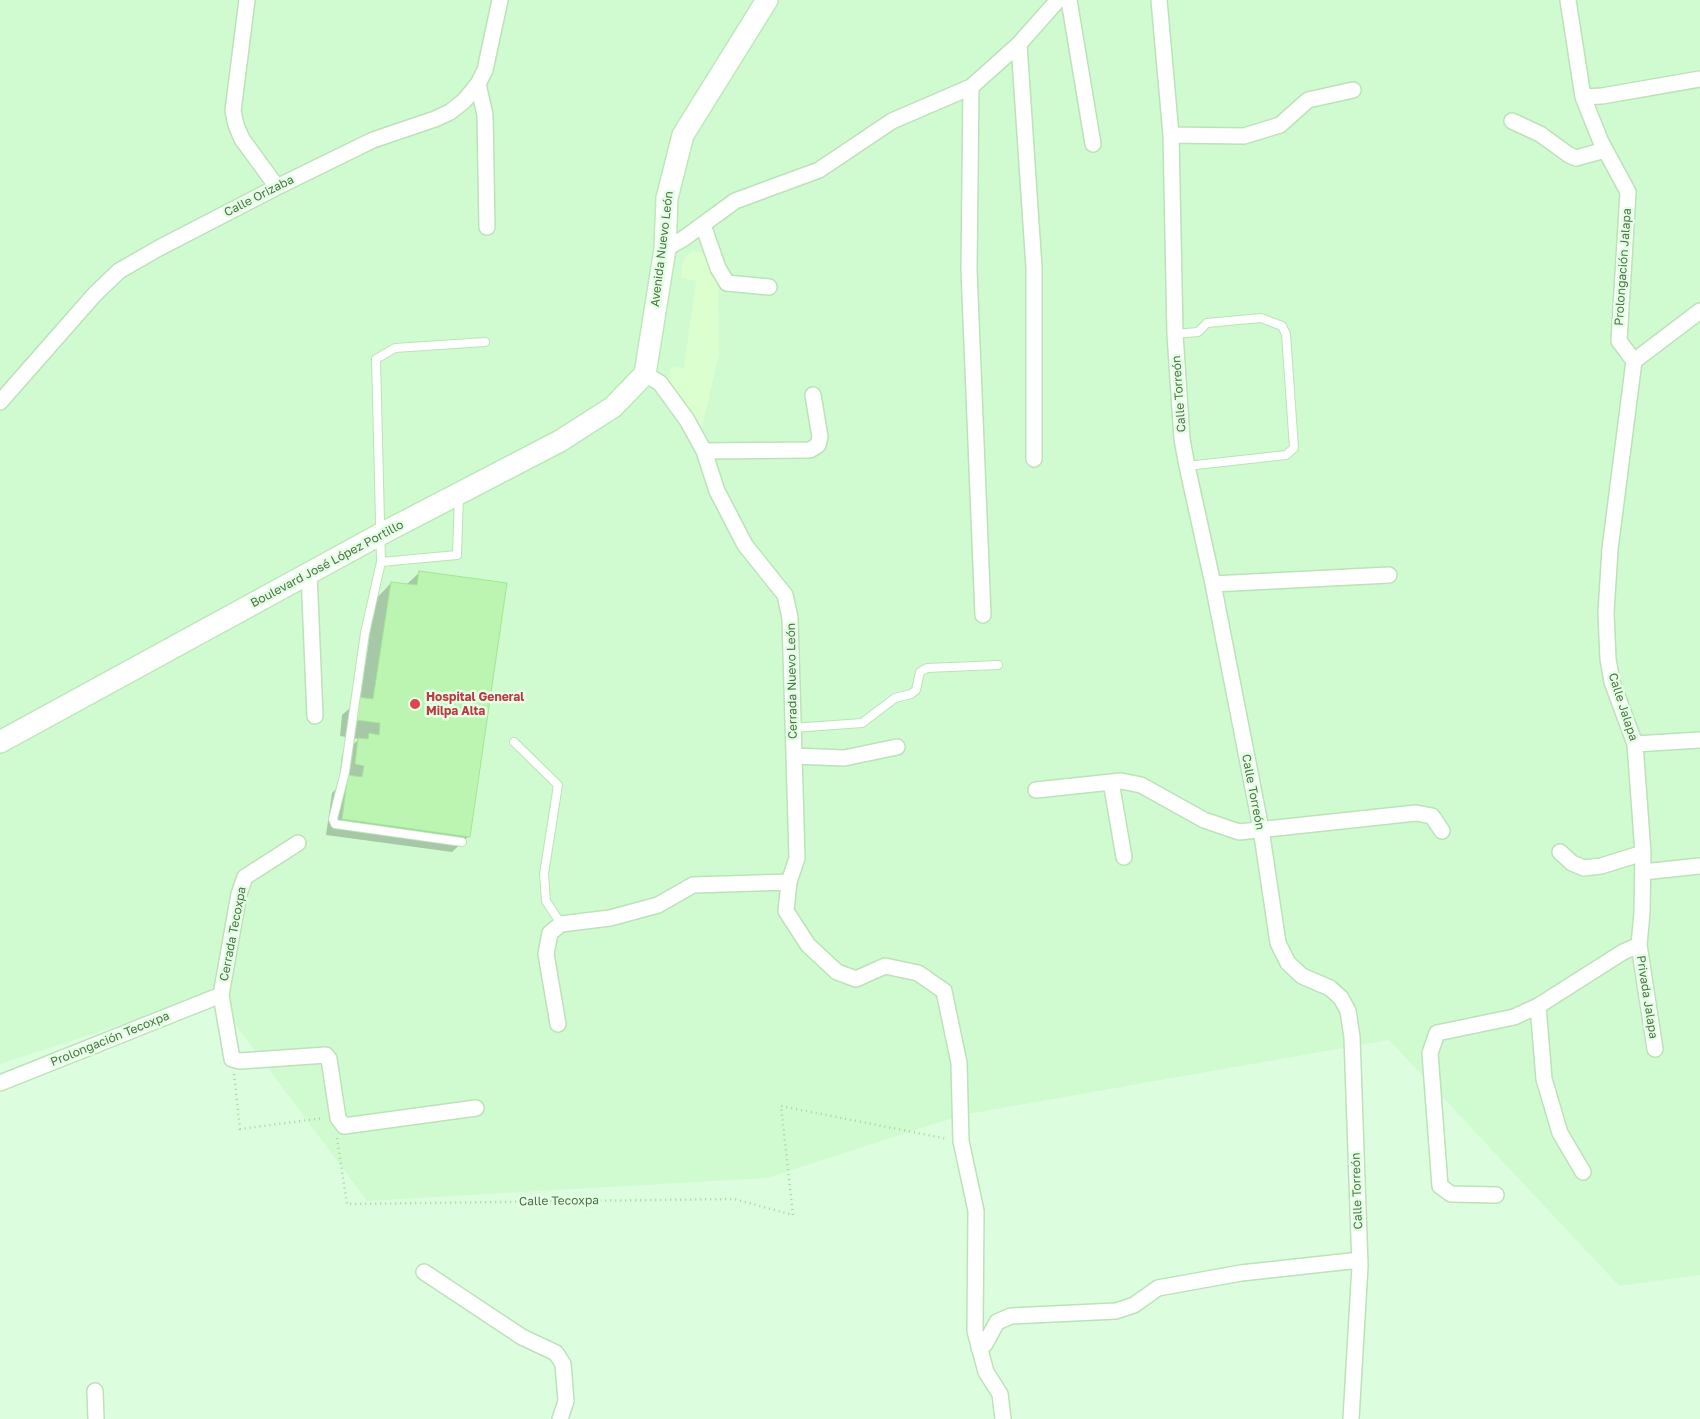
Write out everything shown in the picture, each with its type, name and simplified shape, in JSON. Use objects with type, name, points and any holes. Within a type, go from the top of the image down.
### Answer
[{"type":"main road","name":"Avenida Nuevo León","points":[[645,374],[665,249],[667,198],[683,134],[767,0]]},
{"type":"main road","name":"Boulevard José López Portillo","points":[[0,742],[379,535],[560,441],[613,407],[645,374]]},
{"type":"street","points":[[247,0],[233,111],[242,139],[277,187]]},
{"type":"street","name":"Calle Orizaba","points":[[0,402],[95,294],[119,271],[159,248],[277,187],[373,140],[450,112],[464,101],[478,84],[485,70],[500,0]]},
{"type":"street","points":[[665,249],[735,201],[819,170],[892,121],[971,88],[1019,44],[1058,0]]},
{"type":"street","points":[[1069,0],[1093,144]]},
{"type":"street","name":"Calle Torreón","points":[[1158,0],[1170,135],[1175,334],[1182,440],[1214,584],[1261,828],[1278,943],[1288,963],[1302,976],[1330,988],[1341,998],[1348,1011],[1352,1037],[1360,1260],[1351,1419]]},
{"type":"street","name":"Prolongación Jalapa","points":[[1568,0],[1583,97],[1606,150],[1628,192],[1619,341],[1634,361]]},
{"type":"street","points":[[1019,44],[1034,268],[1034,459]]},
{"type":"street","points":[[1583,97],[1602,96],[1700,79]]},
{"type":"street","points":[[478,84],[485,115],[487,227]]},
{"type":"street","points":[[971,88],[969,270],[982,615]]},
{"type":"street","points":[[1170,135],[1244,136],[1280,125],[1308,100],[1353,90]]},
{"type":"street","points":[[1512,121],[1540,134],[1576,158],[1606,150]]},
{"type":"street","points":[[703,224],[718,268],[727,282],[770,287]]},
{"type":"street","points":[[1634,361],[1697,317]]},
{"type":"street","name":"Calle Jalapa","points":[[1634,361],[1610,550],[1606,638],[1612,682],[1635,744],[1643,853],[1639,945]]},
{"type":"street","name":"Cerrada Nuevo León","points":[[645,374],[660,383],[687,420],[704,451],[717,491],[746,545],[785,595],[790,618],[797,858],[789,882],[786,911],[808,945],[837,972],[856,979],[885,966],[918,973],[944,991],[960,1062],[961,1141],[976,1211],[975,1331],[986,1372],[1000,1394],[1003,1419]]},
{"type":"street","points":[[704,451],[810,450],[818,445],[820,437],[813,395]]},
{"type":"street","points":[[309,573],[315,716]]},
{"type":"street","points":[[1214,584],[1389,575]]},
{"type":"street","points":[[1635,744],[1700,740]]},
{"type":"street","points":[[794,756],[844,758],[897,747]]},
{"type":"street","points":[[1036,790],[1121,781],[1141,785],[1204,820],[1239,832],[1261,828],[1416,813],[1432,816],[1442,831]]},
{"type":"street","points":[[1111,782],[1124,857]]},
{"type":"street","name":"Cerrada Tecoxpa","points":[[221,994],[238,894],[245,877],[298,843]]},
{"type":"street","points":[[1560,852],[1572,863],[1584,868],[1601,866],[1643,853]]},
{"type":"street","points":[[1643,872],[1700,866]]},
{"type":"street","points":[[558,1024],[546,954],[550,932],[561,924],[610,918],[658,905],[692,885],[789,882]]},
{"type":"street","points":[[1496,1195],[1451,1194],[1440,1186],[1430,1053],[1437,1033],[1494,1023],[1538,1006],[1623,952],[1639,945]]},
{"type":"street","name":"Privada Jalapa","points":[[1639,945],[1655,1049]]},
{"type":"street","points":[[221,994],[232,1059],[240,1061],[326,1055],[329,1059],[338,1118],[344,1126],[476,1108]]},
{"type":"street","name":"Prolongación Tecoxpa","points":[[0,1084],[221,994]]},
{"type":"street","points":[[1538,1006],[1544,1079],[1560,1133],[1583,1172]]},
{"type":"street","points":[[980,1348],[986,1344],[997,1322],[1011,1316],[1116,1311],[1134,1305],[1158,1288],[1241,1273],[1360,1260]]},
{"type":"street","points":[[424,1272],[522,1337],[556,1353],[563,1364],[566,1401],[560,1419]]},
{"type":"street","points":[[95,1391],[96,1419]]},
{"type":"lane","points":[[1175,334],[1198,332],[1207,323],[1261,318],[1282,326],[1286,334],[1294,448],[1286,455],[1187,466]]},
{"type":"lane","points":[[462,842],[335,824],[333,818],[346,772],[365,633],[381,562],[376,359],[395,348],[485,342]]},
{"type":"lane","points":[[381,562],[457,555],[459,493]]},
{"type":"lane","points":[[793,728],[862,723],[895,698],[910,694],[916,690],[920,672],[927,668],[998,665]]},
{"type":"lane","points":[[514,742],[558,785],[544,874],[546,901],[561,924]]},
{"type":"path","points":[[232,1059],[240,1129],[333,1117]]},
{"type":"path","name":"Calle Tecoxpa","points":[[336,1136],[347,1204],[734,1199],[793,1215],[781,1106],[961,1141]]},
{"type":"shaded area","points":[[0,0],[1700,0],[1700,1275],[1619,1286],[1389,1040],[962,1115],[767,1178],[367,1201],[213,995],[0,1064]]},
{"type":"shaded area","points":[[692,251],[710,254],[718,286],[719,354],[702,427],[668,384],[671,367],[684,368],[696,281],[681,277],[683,260]]},
{"type":"building","points":[[419,571],[507,583],[470,837],[342,819],[348,775],[362,777],[364,766],[355,764],[358,738],[368,739],[369,733],[379,735],[380,723],[355,720],[358,697],[373,699],[391,582],[417,585]]},
{"type":"place","name":"Hospital General Milpa Alta","points":[[415,704]]}]
